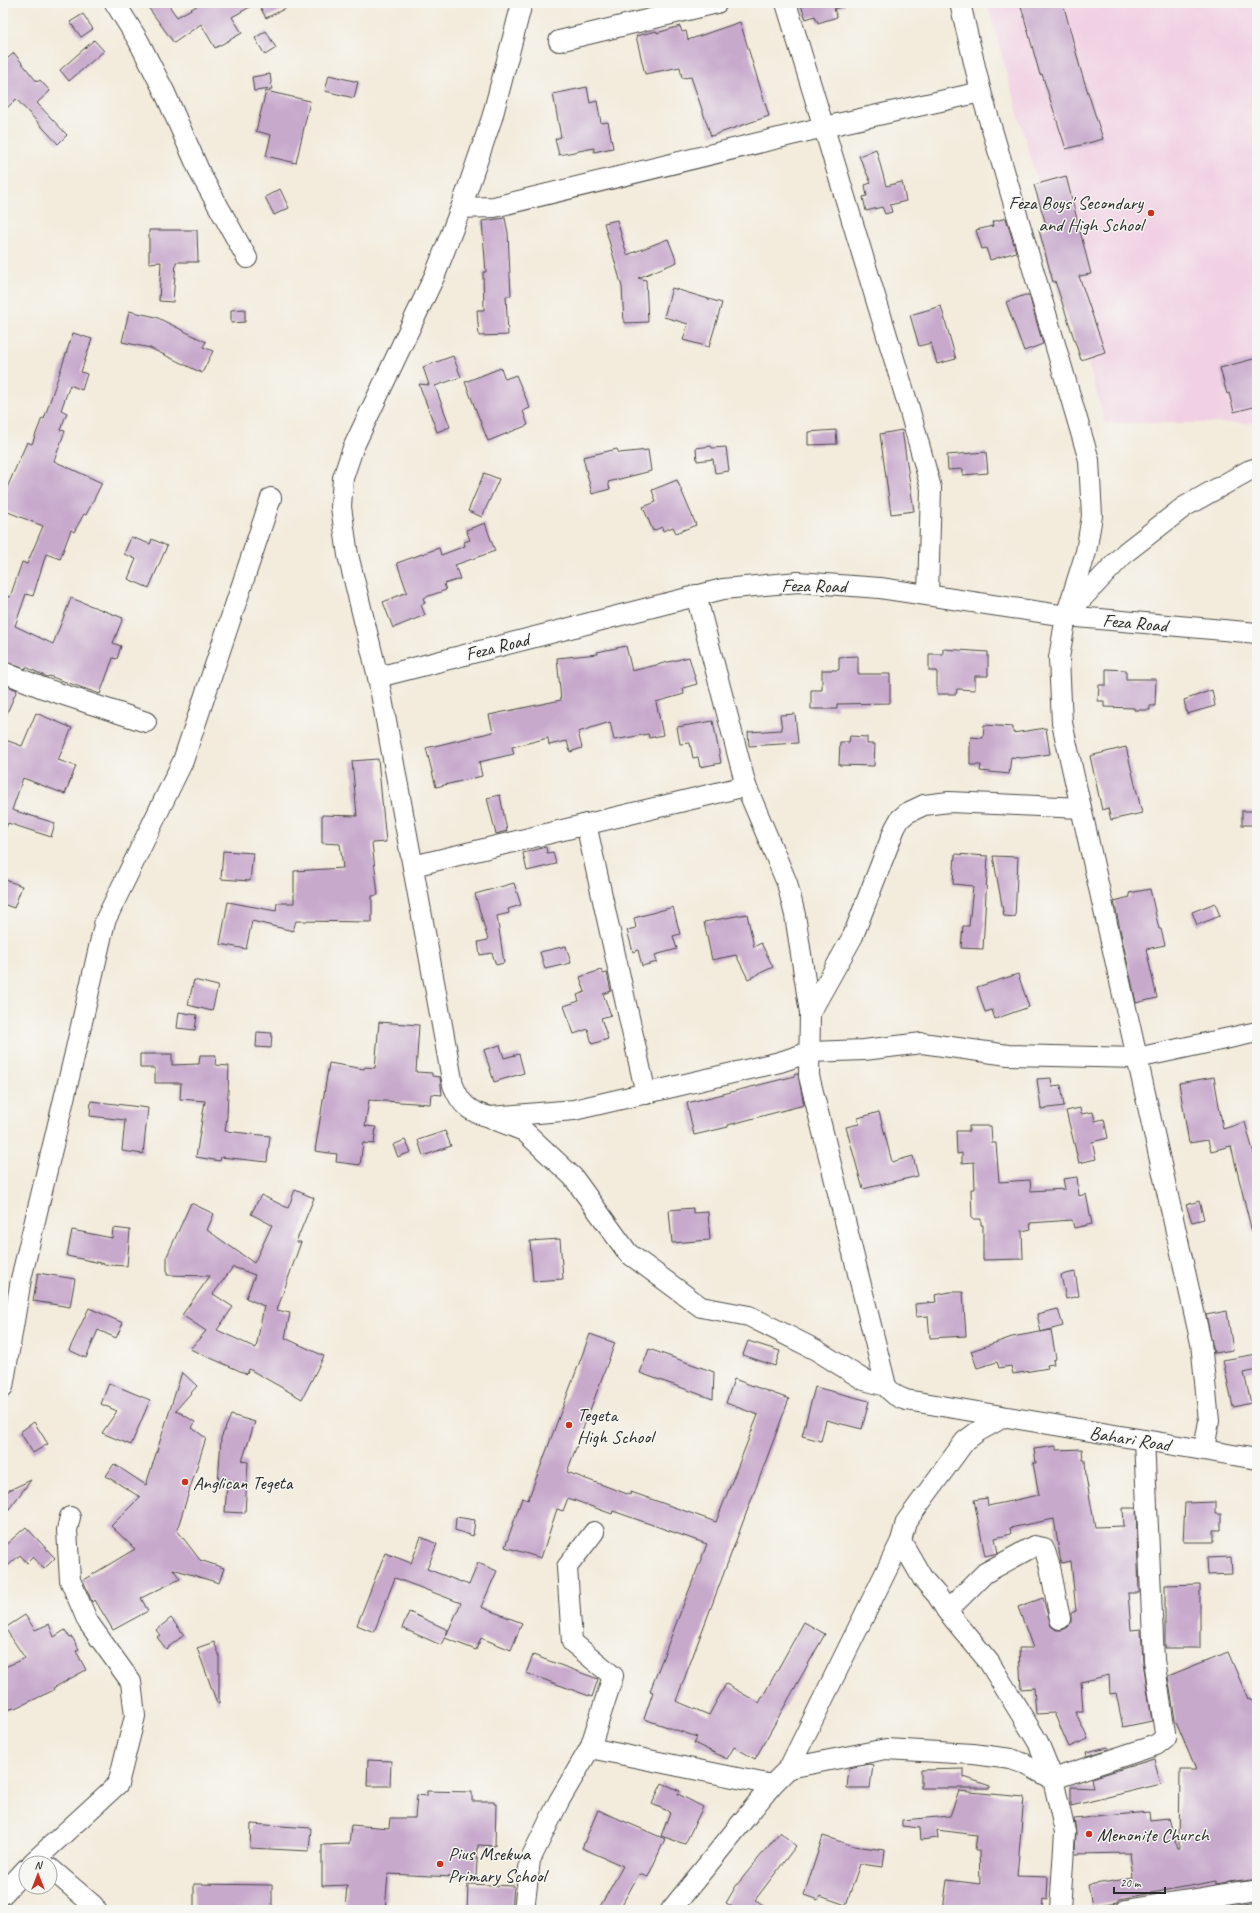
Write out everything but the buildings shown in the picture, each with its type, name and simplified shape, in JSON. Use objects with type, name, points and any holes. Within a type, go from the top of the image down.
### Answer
[{"type":"street","points":[[115,3],[138,40],[165,93],[201,175],[248,258]]},
{"type":"street","points":[[522,3],[492,118],[461,208],[435,275],[353,448],[343,478],[341,508],[348,555],[378,676],[454,1085],[458,1097],[466,1107],[477,1114],[490,1117],[524,1131],[572,1177],[628,1253],[701,1306],[749,1316],[816,1350],[864,1380],[886,1386],[810,1076],[810,1013],[795,915],[787,883],[746,786],[696,595]]},
{"type":"street","points":[[559,41],[717,3]]},
{"type":"street","points":[[786,3],[910,408],[931,488],[928,595]]},
{"type":"street","points":[[960,3],[981,92],[1089,460],[1092,516],[1086,552],[1066,616],[1059,658],[1062,723],[1201,1344],[1209,1421],[1204,1449]]},
{"type":"street","points":[[461,208],[494,207],[824,127],[981,92]]},
{"type":"street","points":[[1066,616],[1126,552],[1184,507],[1248,470],[1257,468]]},
{"type":"street","points":[[3,1388],[21,1279],[105,921],[183,761],[271,498]]},
{"type":"street","name":"Feza Road","points":[[378,676],[722,589],[798,582],[880,588],[1066,616],[1257,633]]},
{"type":"street","points":[[3,672],[43,688],[146,722]]},
{"type":"street","points":[[413,866],[746,786]]},
{"type":"street","points":[[810,1013],[853,936],[895,828],[907,813],[924,805],[949,802],[1080,808]]},
{"type":"street","points":[[586,824],[646,1094]]},
{"type":"street","points":[[490,1117],[574,1110],[780,1062],[810,1052],[864,1050],[922,1043],[1008,1055],[1136,1058],[1257,1032]]},
{"type":"street","name":"Bahari Road","points":[[886,1386],[891,1393],[898,1398],[1257,1459]]},
{"type":"street","points":[[671,1910],[772,1785],[789,1768],[901,1541],[906,1522],[966,1441],[977,1432],[1004,1417]]},
{"type":"street","points":[[789,1768],[886,1749],[973,1754],[1012,1759],[1025,1764],[1053,1779],[1156,1745],[1165,1738],[1154,1660],[1144,1440]]},
{"type":"street","points":[[47,1855],[118,1784],[135,1716],[131,1682],[88,1622],[70,1580],[67,1530],[70,1516]]},
{"type":"street","points":[[524,1910],[530,1860],[559,1801],[590,1748],[613,1676],[572,1642],[567,1567],[594,1532]]},
{"type":"street","points":[[901,1541],[923,1579],[989,1662],[1038,1742],[1053,1779],[1065,1832],[1060,1910]]},
{"type":"street","points":[[947,1611],[985,1573],[1034,1546],[1044,1548],[1050,1567],[1060,1618]]},
{"type":"street","points":[[590,1748],[772,1785]]},
{"type":"street","points":[[58,1879],[93,1905],[96,1910]]},
{"type":"street","points":[[3,1894],[18,1881]]},
{"type":"street","points":[[1126,1910],[1257,1889]]},
{"type":"shaded area","name":"Feza Boys' Secondary and High School","points":[[987,3],[1257,3],[1257,423],[1105,423]]},
{"type":"place","name":"Feza Boys' Secondary and High School","points":[[1151,213]]},
{"type":"place","name":"Tegeta High School","points":[[569,1425]]},
{"type":"place","name":"Anglican Tegeta","points":[[185,1482]]},
{"type":"place","name":"Menonite Church","points":[[1089,1834]]},
{"type":"place","name":"Pius Msekwa Primary School","points":[[440,1864]]}]
